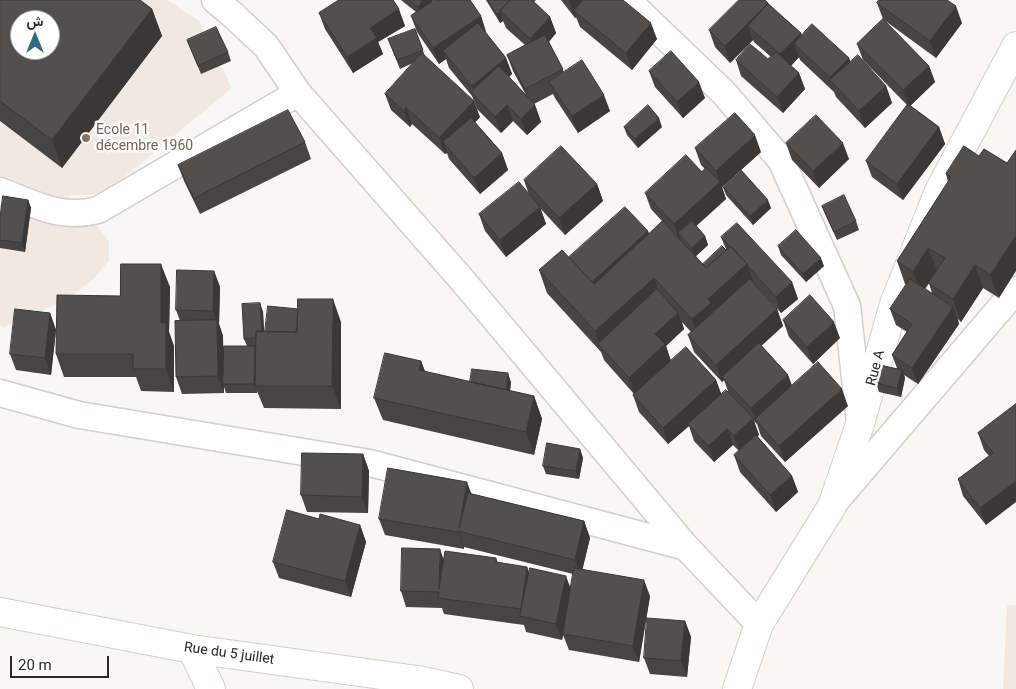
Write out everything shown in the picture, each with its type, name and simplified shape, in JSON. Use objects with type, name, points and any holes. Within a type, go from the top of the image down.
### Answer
[{"type":"street","points":[[214,0],[266,46],[298,93],[463,281],[686,547],[759,624]]},
{"type":"street","points":[[627,0],[724,93],[781,160],[847,306],[860,424]]},
{"type":"street","name":"Rue A","points":[[737,689],[759,624],[832,506],[860,424],[894,304],[939,191],[1016,46]]},
{"type":"street","points":[[0,191],[53,211],[82,214],[98,210],[298,93]]},
{"type":"street","points":[[832,506],[1016,290]]},
{"type":"street","points":[[0,394],[79,416],[370,463],[686,547]]},
{"type":"street","name":"Rue du 5 juillet","points":[[0,612],[192,649],[418,680],[459,689]]},
{"type":"street","points":[[192,649],[211,689]]},
{"type":"shaded area","name":"Ecole 11 décembre 1960","points":[[0,0],[167,0],[199,21],[232,88],[111,188],[92,195],[69,195],[69,223],[95,223],[109,241],[109,260],[95,278],[68,299],[4,327],[0,326]]},
{"type":"shaded area","points":[[1016,605],[1016,689],[1003,689],[1007,606]]},
{"type":"building","points":[[0,0],[140,0],[152,9],[52,140],[0,101]]},
{"type":"building","points":[[339,0],[393,0],[399,9],[370,28],[377,38],[347,57],[319,13]]},
{"type":"building","points":[[409,0],[423,0],[418,7]]},
{"type":"building","points":[[434,0],[470,0],[481,16],[433,48],[411,16]]},
{"type":"building","points":[[488,0],[510,0],[501,12],[497,14]]},
{"type":"building","points":[[510,0],[532,0],[550,17],[530,39],[500,11]]},
{"type":"building","points":[[583,0],[623,0],[651,23],[626,53],[574,11]]},
{"type":"building","points":[[739,0],[765,0],[768,3],[725,46],[709,30]]},
{"type":"building","points":[[879,0],[947,0],[956,6],[930,41],[877,3]]},
{"type":"building","points":[[768,4],[801,33],[780,54],[748,26]]},
{"type":"building","points":[[883,19],[929,66],[903,90],[857,44]]},
{"type":"building","points":[[478,23],[506,58],[472,86],[443,51]]},
{"type":"building","points":[[812,24],[849,58],[830,77],[794,44]]},
{"type":"building","points":[[216,27],[228,52],[198,66],[187,40]]},
{"type":"building","points":[[415,29],[423,50],[397,60],[388,39]]},
{"type":"building","points":[[545,35],[563,69],[525,89],[507,55]]},
{"type":"building","points":[[750,44],[768,59],[776,52],[799,73],[777,97],[736,60]]},
{"type":"building","points":[[671,51],[699,82],[677,102],[649,71]]},
{"type":"building","points":[[422,53],[474,101],[439,138],[406,107],[404,111],[385,94]]},
{"type":"building","points":[[858,55],[886,86],[859,111],[830,80]]},
{"type":"building","points":[[582,60],[604,95],[572,116],[549,82]]},
{"type":"building","points":[[499,66],[535,105],[521,119],[507,105],[495,117],[471,92]]},
{"type":"building","points":[[908,104],[939,127],[897,184],[866,161]]},
{"type":"building","points":[[648,105],[659,118],[635,139],[624,127]]},
{"type":"building","points":[[288,110],[305,142],[194,198],[178,165]]},
{"type":"building","points":[[735,113],[755,135],[716,171],[695,148]]},
{"type":"building","points":[[816,115],[843,143],[813,171],[786,143]]},
{"type":"building","points":[[471,118],[502,153],[474,178],[443,142]]},
{"type":"building","points":[[561,146],[597,184],[559,218],[524,180]]},
{"type":"building","points":[[964,146],[979,156],[984,149],[1007,163],[1016,150],[1016,235],[990,275],[975,265],[953,299],[928,283],[945,258],[928,248],[913,272],[897,261],[951,177],[946,174]]},
{"type":"building","points":[[686,155],[702,172],[706,167],[720,182],[674,224],[645,193]]},
{"type":"building","points":[[741,170],[768,200],[750,216],[723,187]]},
{"type":"building","points":[[519,182],[540,207],[500,240],[479,214]]},
{"type":"building","points":[[844,195],[856,221],[834,232],[822,206]]},
{"type":"building","points":[[3,196],[28,200],[22,243],[0,240]]},
{"type":"building","points":[[625,207],[648,231],[592,282],[569,257]]},
{"type":"building","points":[[663,221],[706,268],[731,246],[747,264],[708,299],[711,303],[692,319],[654,278],[595,331],[539,270],[562,250],[594,284]]},
{"type":"building","points":[[692,221],[705,236],[692,248],[678,233]]},
{"type":"building","points":[[737,223],[792,282],[776,297],[721,237]]},
{"type":"building","points":[[796,230],[821,258],[803,274],[778,246]]},
{"type":"building","points":[[722,246],[726,250],[706,268],[703,264]]},
{"type":"building","points":[[121,264],[161,264],[161,323],[166,323],[166,369],[133,369],[133,354],[56,354],[57,295],[120,296]]},
{"type":"building","points":[[177,270],[214,271],[213,311],[176,310]]},
{"type":"building","points":[[750,279],[777,309],[716,365],[688,335]]},
{"type":"building","points":[[910,279],[953,307],[912,368],[892,355],[912,324],[890,309]]},
{"type":"building","points":[[657,289],[678,313],[655,334],[665,344],[629,378],[598,344]]},
{"type":"building","points":[[810,295],[834,322],[807,347],[783,320]]},
{"type":"building","points":[[298,299],[333,299],[332,386],[255,386],[256,331],[297,332]]},
{"type":"building","points":[[260,303],[262,332],[256,331],[256,338],[244,339],[242,304]]},
{"type":"building","points":[[268,306],[298,309],[296,332],[265,332]]},
{"type":"building","points":[[15,309],[50,313],[45,358],[10,354]]},
{"type":"building","points":[[217,320],[218,376],[176,377],[175,321]]},
{"type":"building","points":[[759,343],[788,375],[751,408],[722,377]]},
{"type":"building","points":[[224,346],[255,346],[254,384],[223,384]]},
{"type":"building","points":[[686,347],[716,380],[663,428],[633,395]]},
{"type":"building","points":[[385,353],[421,361],[419,370],[534,396],[526,432],[374,398]]},
{"type":"building","points":[[818,362],[842,389],[779,446],[755,419]]},
{"type":"building","points":[[880,365],[902,370],[897,388],[876,383]]},
{"type":"building","points":[[472,369],[508,373],[506,390],[470,382]]},
{"type":"building","points":[[726,390],[753,418],[734,436],[727,429],[708,446],[688,424]]},
{"type":"building","points":[[1016,404],[1016,481],[980,508],[958,479],[993,453],[978,433]]},
{"type":"building","points":[[756,435],[792,476],[770,495],[734,455]]},
{"type":"building","points":[[547,443],[580,449],[576,471],[543,466]]},
{"type":"building","points":[[302,453],[363,454],[362,497],[301,495]]},
{"type":"building","points":[[388,468],[467,482],[459,528],[468,493],[584,521],[575,560],[458,531],[379,519]]},
{"type":"building","points":[[287,510],[319,519],[320,514],[360,525],[345,581],[273,562]]},
{"type":"building","points":[[402,548],[440,549],[439,589],[445,551],[496,558],[496,562],[527,567],[521,609],[438,598],[439,592],[401,591]]},
{"type":"building","points":[[530,568],[566,576],[556,624],[520,616]]},
{"type":"building","points":[[574,568],[644,580],[633,646],[563,634]]},
{"type":"building","points":[[647,618],[685,621],[681,661],[644,658]]},
{"type":"place","name":"Ecole 11 décembre 1960","points":[[86,138]]}]
